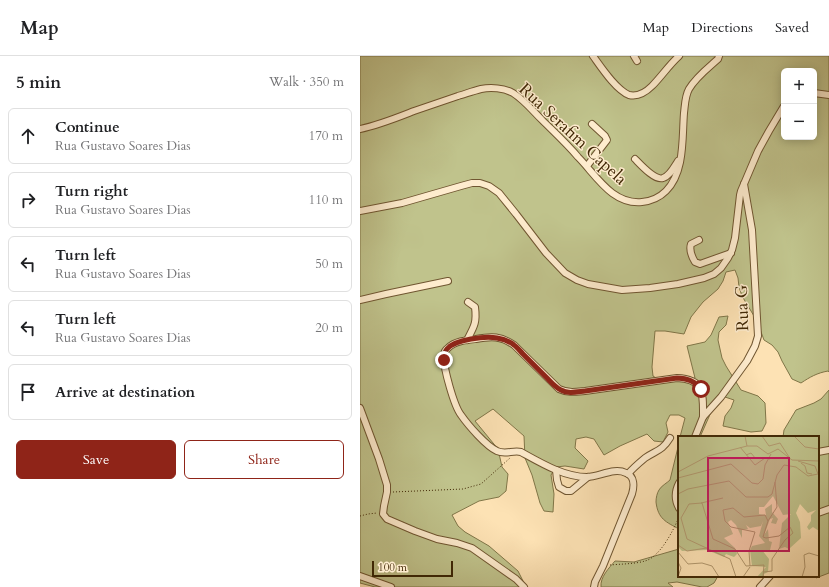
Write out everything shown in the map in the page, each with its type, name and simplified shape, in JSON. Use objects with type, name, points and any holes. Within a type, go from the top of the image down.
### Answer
[{"type":"street","points":[[593,56],[613,82],[624,92],[633,95],[639,95],[651,87],[679,56]]},
{"type":"street","points":[[711,56],[719,57]]},
{"type":"street","name":"Rua Serafim Capela","points":[[360,129],[376,126],[422,108],[480,89],[495,88],[506,90],[527,104],[587,166],[606,188],[616,196],[630,202],[650,201],[658,198],[666,191],[672,184],[676,174],[684,134],[685,104],[689,89],[719,57]]},
{"type":"street","points":[[817,93],[829,95]]},
{"type":"street","points":[[360,211],[402,203],[472,183],[480,183],[499,192],[565,274],[577,280],[604,288],[622,290],[678,284],[704,278],[714,274],[721,268],[732,250],[740,195],[758,151],[768,131],[781,111]]},
{"type":"street","points":[[587,166],[607,140],[606,136],[592,124]]},
{"type":"street","points":[[635,159],[651,175],[659,179],[664,178],[671,172],[680,157]]},
{"type":"street","name":"Rua G","points":[[695,436],[703,417],[721,398],[747,361],[755,346],[758,336],[752,230],[744,184]]},
{"type":"street","points":[[699,240],[691,244],[690,247],[691,254],[695,262],[700,264],[730,253]]},
{"type":"street","points":[[360,300],[448,281]]},
{"type":"street","points":[[467,340],[476,319],[474,307],[468,302]]},
{"type":"street","points":[[594,587],[632,494],[634,486],[632,479],[628,474],[620,471],[588,477],[569,475],[521,452],[504,453],[495,450],[470,427],[460,413],[453,398],[444,360],[444,355],[448,348],[460,341],[467,340],[496,337],[506,340],[514,345],[559,389],[565,392],[585,391],[677,378],[689,379],[697,384],[701,389],[703,400],[703,417]]},
{"type":"street","points":[[360,408],[384,476],[387,492],[383,514],[387,519],[415,532],[472,548],[516,579],[524,587]]},
{"type":"street","points":[[628,474],[636,465],[647,457],[661,450],[670,438]]},
{"type":"street","points":[[819,452],[829,450]]},
{"type":"street","points":[[556,470],[559,487],[566,491],[570,491],[588,477]]},
{"type":"street","points":[[678,486],[675,498],[678,506]]},
{"type":"street","points":[[819,513],[829,509]]},
{"type":"street","points":[[360,576],[391,587]]},
{"type":"street","points":[[760,587],[769,577]]},
{"type":"path","points":[[387,492],[463,489],[480,484],[518,452]]},
{"type":"path","points":[[360,516],[368,514],[383,514]]},
{"type":"path","points":[[603,566],[646,561],[660,550],[675,528],[678,520]]},
{"type":"green space","points":[[360,56],[829,56],[829,372],[817,374],[801,383],[792,379],[778,352],[772,345],[764,340],[757,321],[742,296],[735,270],[726,272],[718,289],[703,302],[691,317],[684,334],[655,331],[652,367],[653,376],[662,382],[695,378],[687,346],[705,342],[711,335],[719,317],[728,316],[726,325],[719,332],[718,340],[722,358],[741,390],[758,396],[765,403],[766,423],[762,431],[751,432],[723,426],[725,416],[731,408],[734,400],[725,397],[712,410],[700,436],[680,436],[685,418],[679,415],[670,415],[666,423],[668,432],[663,442],[654,441],[647,434],[604,455],[594,439],[586,437],[576,439],[575,448],[588,461],[584,469],[565,466],[556,467],[551,475],[554,494],[553,512],[544,511],[540,503],[532,475],[525,458],[524,436],[493,409],[475,421],[498,449],[502,467],[508,474],[506,491],[499,497],[479,501],[452,515],[458,526],[465,532],[489,546],[518,571],[526,587],[375,587],[360,583]]},
{"type":"green space","points":[[829,390],[829,573],[819,577],[819,436],[783,436],[784,430],[796,410],[821,399]]},
{"type":"green space","points":[[678,447],[678,528],[663,519],[657,508],[656,502],[657,494],[660,489],[670,480]]},
{"type":"green space","points":[[678,549],[678,577],[717,577],[714,583],[707,587],[677,582],[668,583],[673,587],[601,587],[603,576],[615,561],[634,562]]},
{"type":"route","points":[[444,360],[446,350],[453,344],[460,341],[496,337],[506,340],[514,345],[550,381],[565,392],[585,391],[677,378],[689,379],[697,384],[701,389]]}]
